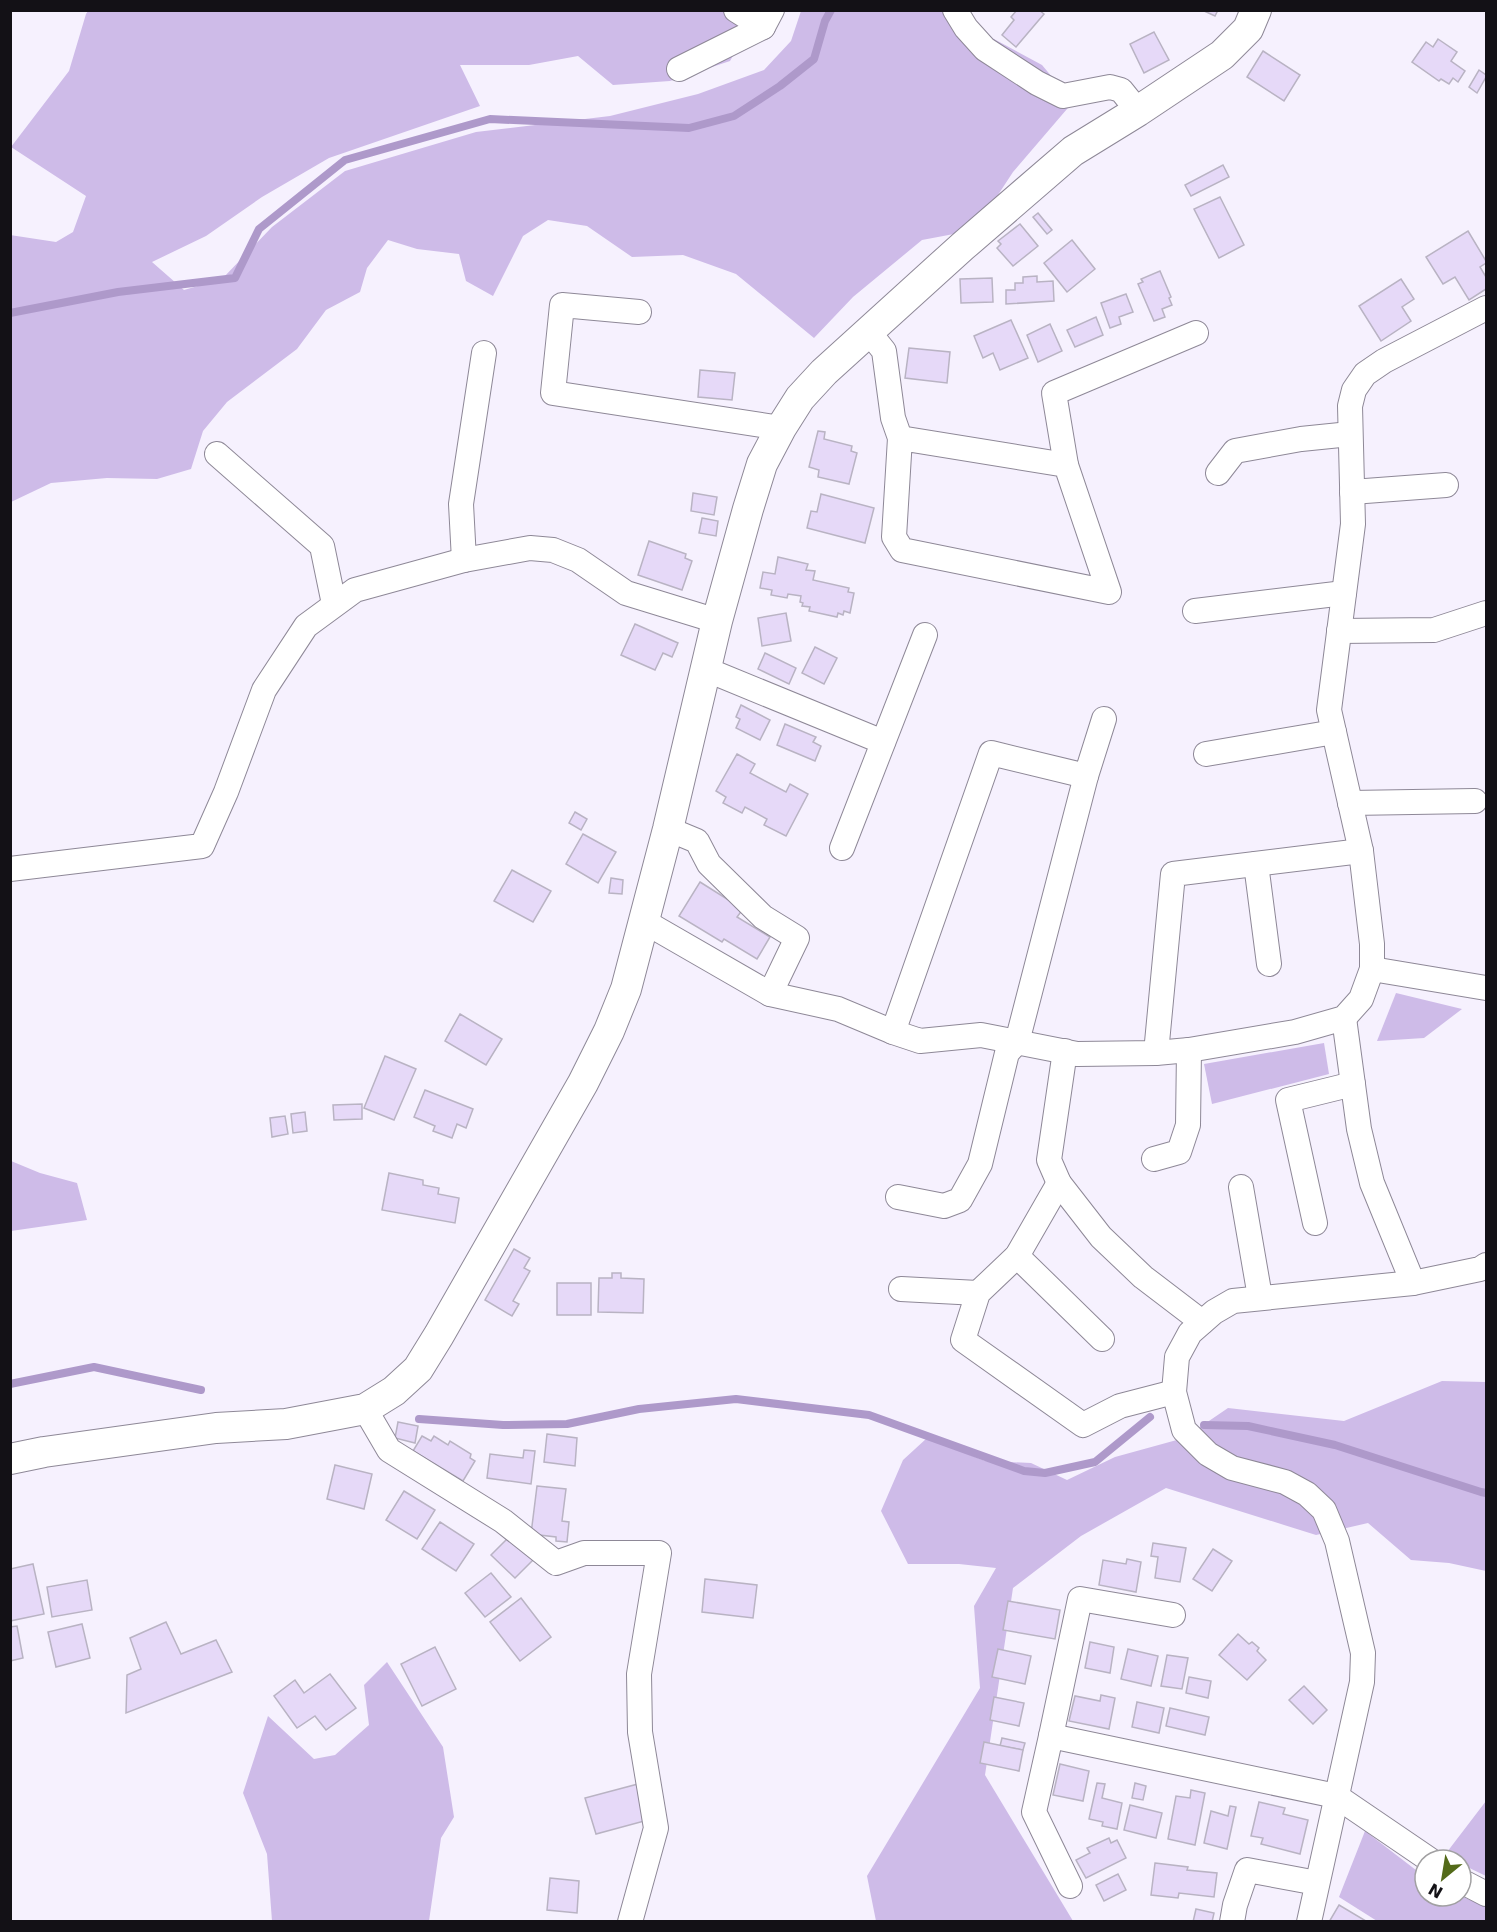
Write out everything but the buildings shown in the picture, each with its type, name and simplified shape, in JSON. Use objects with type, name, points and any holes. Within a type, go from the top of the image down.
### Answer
[{"type":"street","points":[[736,10],[768,19]]},
{"type":"street","points":[[955,10],[966,28],[984,49],[1037,83],[1063,96],[1110,87],[1121,90],[1138,111]]},
{"type":"street","points":[[10,1459],[44,1452],[216,1428],[286,1424],[365,1409],[394,1391],[418,1369],[583,1083],[609,1031],[626,989],[668,829],[717,621],[762,464],[781,428],[800,398],[868,331],[1073,151],[1222,55],[1248,29],[1256,10]]},
{"type":"street","points":[[679,69],[768,19]]},
{"type":"street","points":[[639,312],[562,305],[553,393],[781,428]]},
{"type":"street","points":[[645,922],[770,994],[838,1009],[920,1041],[981,1035],[1077,1054],[1156,1053],[1189,1050],[1294,1032],[1344,1018],[1361,999],[1372,969],[1372,944],[1361,851],[1329,710],[1353,524],[1350,406],[1354,390],[1365,374],[1384,361],[1486,308]]},
{"type":"street","points":[[868,331],[884,351],[893,418],[900,438],[894,537],[902,550],[1109,592],[1066,465],[1054,393],[1196,333]]},
{"type":"street","points":[[464,560],[461,504],[484,353]]},
{"type":"street","points":[[1218,473],[1235,451],[1301,439],[1350,434]]},
{"type":"street","points":[[900,438],[1066,465]]},
{"type":"street","points":[[217,454],[322,546],[334,604]]},
{"type":"street","points":[[1352,492],[1446,485]]},
{"type":"street","points":[[10,868],[202,846],[226,792],[264,690],[306,626],[355,590],[464,560],[530,548],[553,550],[578,560],[626,593],[717,621]]},
{"type":"street","points":[[1195,611],[1344,593]]},
{"type":"street","points":[[1339,631],[1434,630],[1486,613]]},
{"type":"street","points":[[842,848],[925,635]]},
{"type":"street","points":[[705,669],[884,742]]},
{"type":"street","points":[[898,1197],[944,1206],[960,1200],[980,1164],[1007,1053],[1017,1042],[1086,776],[1104,719]]},
{"type":"street","points":[[1206,754],[1334,732]]},
{"type":"street","points":[[893,1032],[991,753],[1086,776]]},
{"type":"street","points":[[1350,803],[1475,801]]},
{"type":"street","points":[[668,829],[697,841],[709,864],[763,917],[797,938],[770,994]]},
{"type":"street","points":[[1156,1053],[1173,874],[1361,851]]},
{"type":"street","points":[[1256,864],[1269,964]]},
{"type":"street","points":[[1372,969],[1486,988]]},
{"type":"street","points":[[1344,1018],[1359,1129],[1372,1183],[1413,1283]]},
{"type":"street","points":[[1154,1159],[1179,1152],[1188,1125],[1189,1050]]},
{"type":"street","points":[[1065,1051],[1049,1160],[1059,1182],[1101,1237],[1143,1277],[1202,1322]]},
{"type":"street","points":[[1315,1223],[1287,1100],[1353,1084]]},
{"type":"street","points":[[1059,1182],[1017,1256],[978,1293],[963,1340],[1083,1425],[1120,1406],[1173,1392]]},
{"type":"street","points":[[1241,1187],[1260,1297]]},
{"type":"street","points":[[1017,1256],[1102,1339]]},
{"type":"street","points":[[1309,1922],[1362,1682],[1363,1653],[1337,1541],[1324,1510],[1307,1494],[1285,1482],[1232,1468],[1208,1454],[1184,1430],[1173,1392],[1178,1357],[1190,1333],[1214,1312],[1233,1301],[1413,1283],[1480,1269],[1486,1265]]},
{"type":"street","points":[[901,1289],[978,1293]]},
{"type":"street","points":[[365,1409],[389,1450],[503,1521],[556,1563],[584,1553],[659,1553],[639,1674],[640,1732],[656,1828],[630,1922]]},
{"type":"street","points":[[1070,1886],[1034,1812],[1080,1599],[1173,1615]]},
{"type":"street","points":[[1051,1736],[1336,1796],[1413,1848]]},
{"type":"street","points":[[1232,1922],[1235,1905],[1247,1870],[1317,1883]]},
{"type":"shaded area","points":[[88,11],[758,11],[730,61],[670,81],[613,85],[578,56],[529,65],[460,65],[480,106],[329,158],[262,197],[206,236],[152,262],[184,290],[222,279],[272,227],[345,171],[476,132],[610,116],[698,94],[764,70],[791,41],[801,11],[961,11],[992,38],[1042,65],[1073,102],[1013,172],[975,230],[922,240],[853,297],[814,338],[736,274],[683,255],[632,257],[587,226],[548,220],[523,236],[493,296],[466,281],[459,254],[417,249],[388,240],[367,268],[360,292],[326,310],[297,349],[227,402],[203,431],[191,469],[157,479],[107,478],[51,483],[11,502],[10,235],[56,242],[73,232],[86,196],[11,147],[69,71]]},
{"type":"shaded area","points":[[1396,993],[1462,1009],[1424,1038],[1377,1041]]},
{"type":"shaded area","points":[[1324,1043],[1329,1074],[1212,1104],[1204,1064]]},
{"type":"shaded area","points":[[11,1161],[40,1173],[77,1183],[87,1220],[11,1231]]},
{"type":"shaded area","points":[[1442,1381],[1486,1382],[1486,1571],[1449,1563],[1411,1560],[1368,1523],[1316,1535],[1166,1488],[1081,1536],[1013,1588],[985,1775],[1073,1921],[876,1921],[867,1876],[980,1688],[974,1606],[996,1568],[959,1564],[908,1564],[881,1511],[903,1460],[927,1438],[985,1461],[1031,1463],[1067,1480],[1115,1457],[1184,1438],[1228,1408],[1344,1421]]},
{"type":"shaded area","points":[[387,1662],[443,1747],[454,1817],[441,1838],[429,1921],[272,1921],[267,1854],[243,1793],[268,1716],[314,1759],[335,1755],[369,1725],[364,1685]]},
{"type":"shaded area","points":[[1486,1801],[1486,1876],[1473,1870],[1473,1848],[1450,1848]]},
{"type":"shaded area","points":[[1365,1831],[1413,1868],[1413,1908],[1473,1908],[1473,1901],[1486,1907],[1486,1921],[1377,1921],[1339,1897]]},
{"type":"waterway","points":[[10,313],[118,292],[235,278],[259,229],[345,160],[490,119],[689,128],[734,116],[780,86],[814,59],[825,21],[831,10]]},
{"type":"waterway","points":[[10,1384],[94,1367],[201,1390]]},
{"type":"waterway","points":[[419,1419],[503,1425],[567,1424],[639,1409],[736,1399],[869,1415],[1024,1471],[1045,1473],[1095,1462],[1150,1417]]},
{"type":"waterway","points":[[1204,1425],[1248,1426],[1335,1445],[1486,1493]]}]
